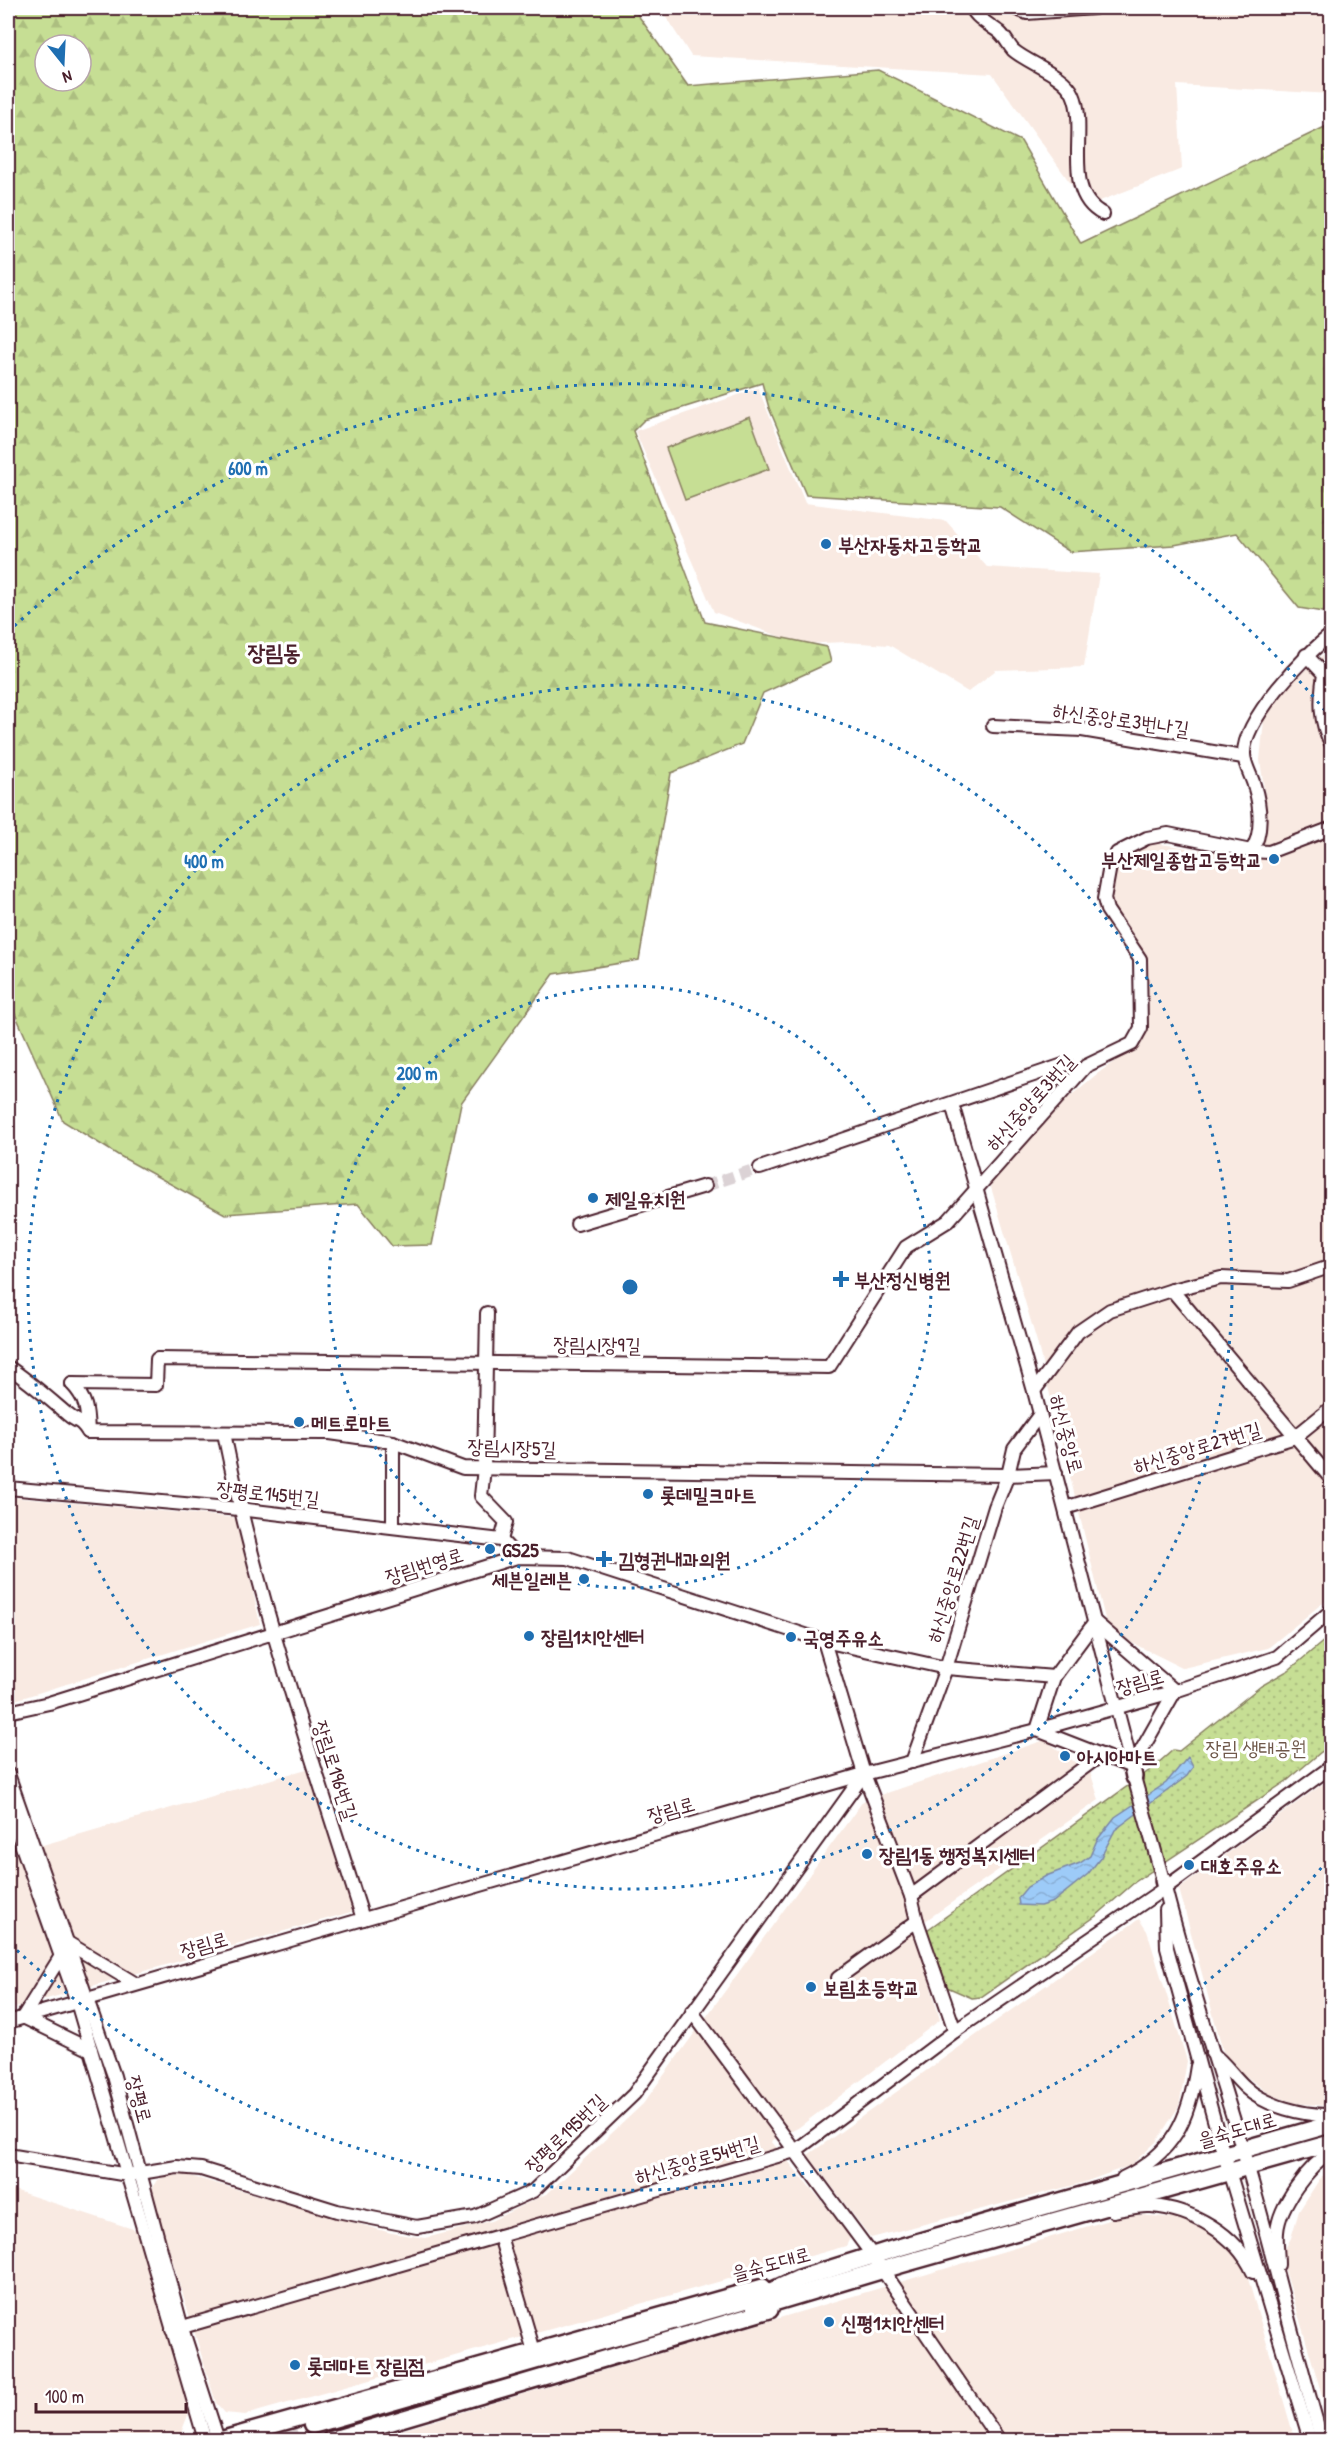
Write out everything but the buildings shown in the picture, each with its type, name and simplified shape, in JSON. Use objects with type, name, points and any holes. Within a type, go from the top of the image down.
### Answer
[{"type":"highway","name":"을숙도대로","points":[[877,2263],[1085,2212],[1229,2172],[1245,2158],[1332,2124]]},
{"type":"highway","name":"을숙도대로","points":[[799,2287],[1097,2191],[1224,2155],[1245,2158],[1332,2143]]},
{"type":"highway","points":[[319,2433],[799,2287]]},
{"type":"main road","name":"을숙도대로","points":[[219,2440],[761,2287],[799,2287]]},
{"type":"street","points":[[972,8],[974,13],[1002,34],[1014,50],[1057,78],[1072,93],[1079,128],[1076,161],[1082,190],[1093,210],[1102,214]]},
{"type":"street","points":[[1014,8],[1027,13],[1094,8]]},
{"type":"street","points":[[1332,633],[1306,655],[1285,678],[1251,729],[1244,743],[1243,757],[1255,787],[1260,831],[1251,851],[1269,852],[1332,828]]},
{"type":"street","points":[[1306,655],[1324,674],[1320,702],[1324,731],[1332,745]]},
{"type":"street","name":"하신중앙로3번나길","points":[[993,726],[1082,730],[1243,757]]},
{"type":"street","name":"하신중앙로3번길","points":[[976,1191],[1086,1066],[1132,1044],[1141,1028],[1140,958],[1107,910],[1104,899],[1110,866],[1117,853],[1147,838],[1168,834],[1251,851]]},
{"type":"street","points":[[760,1168],[1066,1064]]},
{"type":"street","name":"하신중앙로","points":[[952,1104],[1034,1391],[1164,1884]]},
{"type":"street","points":[[577,1224],[705,1186]]},
{"type":"street","name":"장림시장9길","points":[[88,1432],[87,1413],[82,1395],[72,1384],[156,1385],[157,1359],[486,1361],[830,1367],[906,1247],[948,1221],[976,1191]]},
{"type":"street","points":[[1034,1391],[1078,1332],[1110,1310],[1172,1290],[1221,1278],[1288,1281],[1332,1266]]},
{"type":"street","points":[[1172,1290],[1332,1480]]},
{"type":"street","points":[[487,1313],[484,1468],[480,1496],[506,1522],[501,1540],[517,1557]]},
{"type":"street","points":[[8,1367],[51,1399],[70,1417],[81,1420],[88,1432]]},
{"type":"street","name":"하신중앙로27번길","points":[[1065,1508],[1295,1437],[1332,1407]]},
{"type":"street","name":"하신중앙로22번길","points":[[912,1762],[946,1668],[995,1507],[1008,1475],[1014,1449],[1040,1414]]},
{"type":"street","name":"장림시장5길","points":[[88,1432],[330,1433],[393,1442],[464,1467],[484,1468],[1008,1475],[1056,1473]]},
{"type":"street","name":"장림로196번길","points":[[224,1433],[239,1509],[272,1633],[363,1919]]},
{"type":"street","points":[[393,1442],[393,1525]]},
{"type":"street","name":"장평로145번길","points":[[8,1488],[393,1525],[501,1540]]},
{"type":"street","name":"장림번영로","points":[[8,1712],[49,1703],[517,1557],[568,1558],[824,1641],[946,1668],[1054,1677]]},
{"type":"street","name":"장림로","points":[[8,2022],[864,1774],[1037,1730],[1175,1691],[1276,1657],[1332,1610]]},
{"type":"street","points":[[1095,1622],[1175,1691],[1133,1772],[1101,1755],[1037,1730],[1054,1677],[1095,1622]]},
{"type":"street","points":[[824,1641],[864,1774],[910,1896],[955,2031]]},
{"type":"street","points":[[8,1720],[49,1703]]},
{"type":"street","points":[[910,1896],[1101,1755]]},
{"type":"street","name":"하신중앙로54번길","points":[[177,2329],[795,2151],[955,2031],[1332,1766]]},
{"type":"street","name":"장평로","points":[[8,1774],[68,1943],[91,2050],[134,2175],[205,2440]]},
{"type":"street","name":"장평로195번길","points":[[8,2155],[134,2175],[177,2167],[201,2169],[337,2211],[417,2227],[475,2217],[533,2191],[634,2094],[864,1774]]},
{"type":"street","name":"장평로","points":[[8,1807],[61,1956],[114,2076],[134,2175]]},
{"type":"street","points":[[1164,1884],[1211,2052],[1245,2158],[1322,2440]]},
{"type":"street","points":[[1164,1884],[1167,1948],[1224,2155],[1310,2440]]},
{"type":"street","points":[[837,1978],[917,1921]]},
{"type":"street","points":[[68,1943],[136,1984]]},
{"type":"street","points":[[61,1956],[23,2017],[91,2050]]},
{"type":"street","points":[[692,2012],[877,2263],[999,2440]]},
{"type":"street","points":[[1211,2052],[1246,2088],[1269,2101],[1299,2112],[1332,2115]]},
{"type":"street","points":[[1097,2191],[1145,2167],[1166,2147],[1179,2130],[1189,2109],[1198,2062]]},
{"type":"street","points":[[1278,2281],[1277,2230],[1291,2194],[1309,2171],[1332,2152]]},
{"type":"street","points":[[1085,2212],[1149,2206],[1178,2211],[1205,2222],[1238,2247],[1255,2278],[1263,2284]]},
{"type":"street","points":[[500,2236],[534,2351]]},
{"type":"street","name":"장평로","points":[[177,2329],[219,2440]]},
{"type":"shaded area","points":[[660,8],[1331,8],[1331,94],[1177,85],[1182,169],[1087,206],[992,74],[691,56]]},
{"type":"shaded area","name":"부산자동차고등학교","points":[[758,388],[805,503],[946,521],[987,567],[1099,574],[1084,667],[996,670],[968,692],[889,645],[846,642],[800,644],[714,612],[635,431]]},
{"type":"shaded area","points":[[1331,648],[1331,1596],[1268,1648],[1183,1668],[1108,1631],[1037,1342],[990,1184],[1050,1113],[1097,1074],[1132,1049],[1143,1033],[1142,958],[1110,902],[1115,871],[1122,855],[1142,845],[1153,843],[1256,856],[1266,830],[1265,795],[1260,760],[1264,720],[1284,688]]},
{"type":"shaded area","points":[[8,1497],[237,1518],[260,1624],[12,1701],[8,1699]]},
{"type":"shaded area","points":[[1045,1740],[1076,1763],[1089,1768],[1099,1800],[915,1928],[940,2020],[798,2128],[771,2141],[851,2236],[846,2246],[245,2415],[225,2413],[216,2403],[151,2190],[157,2180],[167,2176],[186,2175],[391,2233],[426,2238],[491,2221],[548,2193],[643,2104],[863,1801]]},
{"type":"shaded area","points":[[310,1768],[354,1906],[351,1912],[8,2010],[8,1855]]},
{"type":"shaded area","points":[[1331,1778],[1331,2105],[1327,2106],[1296,2103],[1271,2095],[1235,2068],[1223,2051],[1179,1889]]},
{"type":"shaded area","points":[[1139,1919],[1147,1931],[1187,2061],[1179,2106],[1156,2142],[1131,2165],[1082,2183],[871,2238],[808,2155]]},
{"type":"shaded area","points":[[1331,2168],[1331,2426],[1281,2256],[1291,2238],[1299,2211],[1319,2180]]},
{"type":"shaded area","points":[[8,2188],[139,2231],[190,2410],[179,2438],[168,2440],[8,2440]]},
{"type":"shaded area","points":[[1129,2214],[1175,2218],[1208,2229],[1229,2245],[1244,2265],[1295,2440],[369,2440]]},
{"type":"green space","points":[[8,8],[633,8],[688,86],[878,70],[1021,141],[1081,244],[1331,124],[1331,611],[1329,613],[1299,608],[1237,533],[1174,545],[1070,552],[1000,507],[806,495],[769,408],[762,383],[644,420],[633,431],[705,622],[827,647],[831,662],[763,693],[742,744],[671,773],[639,960],[554,974],[461,1103],[432,1245],[392,1246],[358,1204],[225,1214],[118,1155],[63,1121],[8,998]]},
{"type":"green space","points":[[750,417],[769,469],[685,500],[666,448]]},
{"type":"green space","name":"장림 생태공원","points":[[1331,1635],[1331,1746],[1288,1780],[1135,1882],[1096,1916],[981,1997],[972,1998],[940,1984],[927,1930],[1150,1770],[1173,1750],[1179,1751],[1261,1686],[1289,1670]]},
{"type":"water","points":[[1188,1757],[1193,1767],[1187,1776],[1115,1830],[1101,1857],[1088,1874],[1053,1902],[1040,1906],[1019,1905],[1018,1898],[1027,1887],[1046,1876],[1080,1863],[1090,1856],[1097,1840],[1115,1817],[1166,1783]]},
{"type":"tunnel","points":[[705,1186],[760,1168]]},
{"type":"tunnel","points":[[258,2440],[312,2425]]},
{"type":"place","name":"부산자동차고등학교","points":[[826,544]]},
{"type":"place","name":"부산제일종합고등학교","points":[[1274,859]]},
{"type":"place","name":"제일유치원","points":[[593,1198]]},
{"type":"place","name":"부산정신병원","points":[[841,1279]]},
{"type":"place","name":"메트로마트","points":[[299,1422]]},
{"type":"place","name":"롯데밀크마트","points":[[648,1494]]},
{"type":"place","name":"GS25","points":[[490,1549]]},
{"type":"place","name":"김형권내과의원","points":[[604,1559]]},
{"type":"place","name":"세븐일레븐","points":[[584,1579]]},
{"type":"place","name":"장림1치안센터","points":[[529,1636]]},
{"type":"place","name":"국영주유소","points":[[791,1637]]},
{"type":"place","name":"아시아마트","points":[[1065,1756]]},
{"type":"place","name":"장림1동 행정복지센터","points":[[867,1854]]},
{"type":"place","name":"대호주유소","points":[[1189,1865]]},
{"type":"place","name":"보림초등학교","points":[[811,1987]]},
{"type":"place","name":"신평1치안센터","points":[[829,2322]]},
{"type":"place","name":"롯데마트 장림점","points":[[295,2365]]},
{"type":"district","name":"장림동","points":[[274,652]]}]
